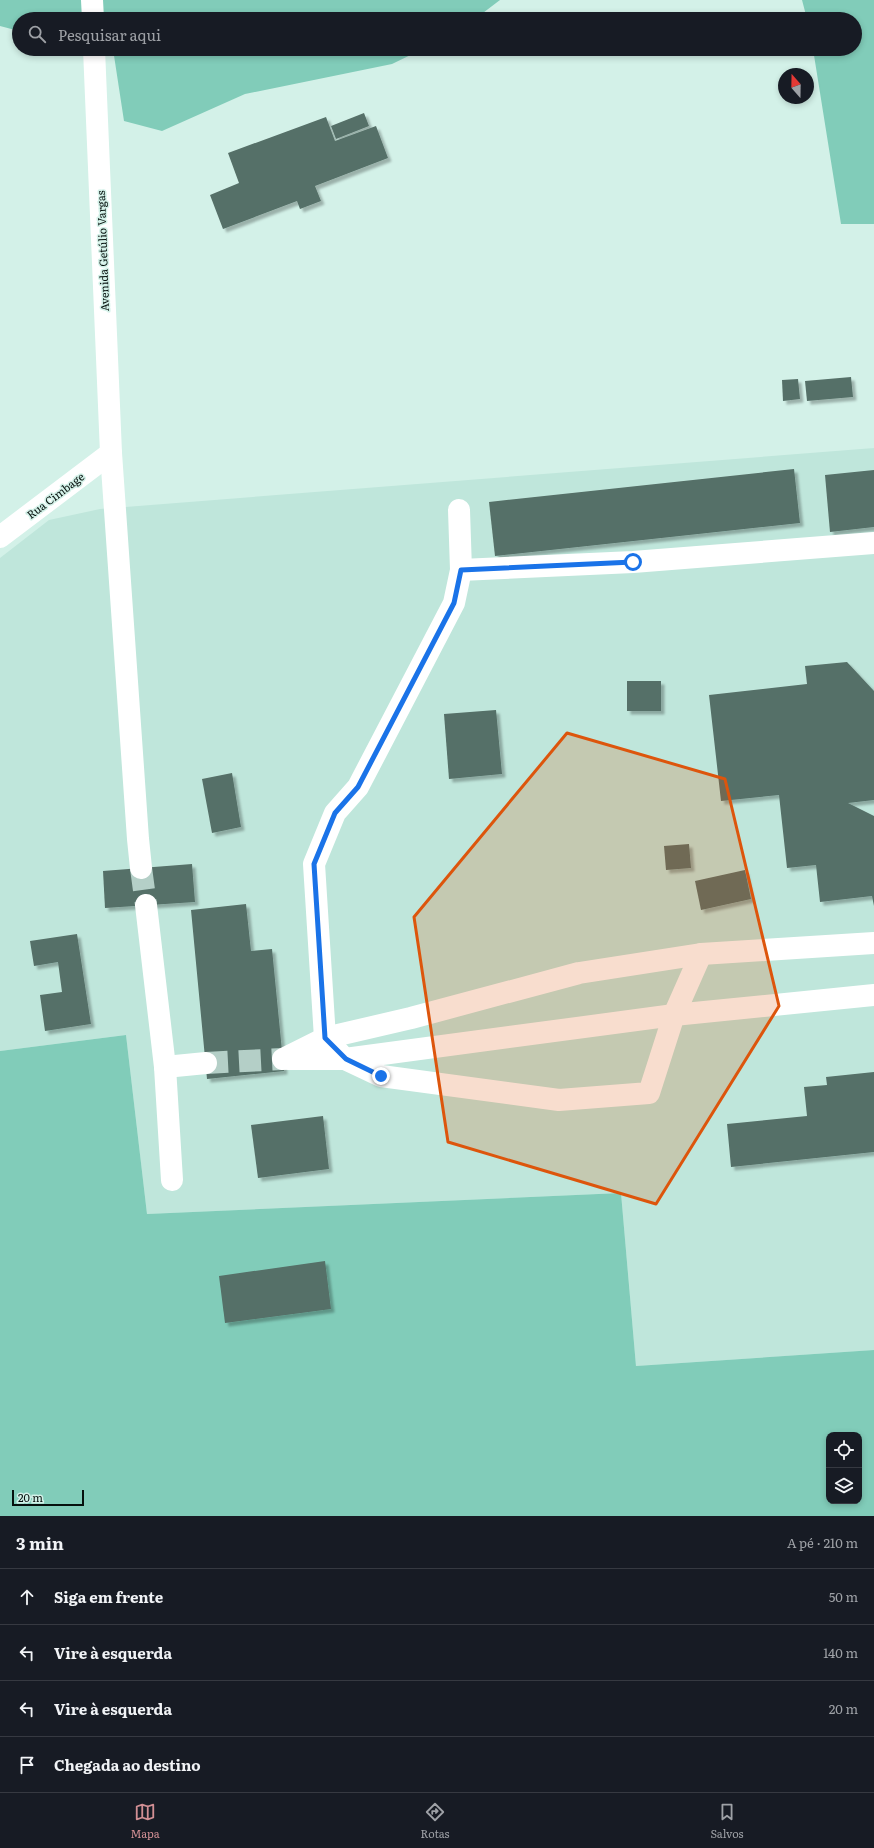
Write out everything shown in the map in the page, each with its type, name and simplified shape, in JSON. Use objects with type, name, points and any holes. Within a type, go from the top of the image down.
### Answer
[{"type":"street","points":[[92,0],[93,12]]},
{"type":"street","name":"Avenida Getúlio Vargas","points":[[94,56],[111,453],[138,839],[142,868]]},
{"type":"street","name":"Rua Cimbage","points":[[0,537],[111,453]]},
{"type":"street","points":[[459,510],[461,570],[454,603],[358,787],[335,813],[314,864],[325,1038],[346,1059],[381,1076],[559,1100],[649,1093],[674,1015],[701,954]]},
{"type":"street","points":[[461,570],[633,562],[874,544]]},
{"type":"street","points":[[146,906],[165,1067],[172,1180]]},
{"type":"street","points":[[874,943],[701,954],[579,973],[411,1018],[325,1038],[283,1059],[346,1059],[674,1015],[874,995]]},
{"type":"street","points":[[165,1067],[206,1063]]},
{"type":"highlighted area","points":[[567,733],[725,779],[779,1006],[656,1204],[448,1142],[414,917]]},
{"type":"shaded area","points":[[874,448],[874,1350],[636,1366],[621,1193],[147,1214],[126,1035],[0,1051],[0,558],[49,520],[100,509]]},
{"type":"green space","points":[[0,0],[500,0],[484,12],[12,12],[12,29],[0,26]]},
{"type":"green space","points":[[802,0],[874,0],[874,224],[841,224],[814,56],[862,56],[862,12],[805,12]]},
{"type":"green space","points":[[114,56],[409,56],[392,64],[245,94],[162,131],[124,121]]},
{"type":"green space","points":[[126,1035],[147,1214],[621,1193],[636,1366],[874,1350],[874,1516],[0,1516],[0,1051]]},
{"type":"building","points":[[364,113],[369,126],[336,139],[331,126]]},
{"type":"building","points":[[326,117],[335,141],[376,126],[388,158],[315,186],[321,201],[300,209],[297,201],[223,229],[210,195],[239,183],[228,153]]},
{"type":"building","points":[[851,377],[853,397],[807,401],[805,381]]},
{"type":"building","points":[[798,379],[800,399],[783,401],[782,380]]},
{"type":"building","points":[[794,469],[800,523],[495,556],[489,502]]},
{"type":"building","points":[[874,470],[874,527],[830,532],[825,475]]},
{"type":"building","points":[[847,662],[874,691],[874,800],[848,803],[874,816],[874,906],[872,896],[820,902],[816,865],[787,868],[779,795],[721,801],[709,695],[807,684],[805,666]]},
{"type":"building","points":[[627,681],[661,681],[661,711],[627,711]]},
{"type":"building","points":[[496,710],[502,774],[449,779],[444,714]]},
{"type":"building","points":[[232,773],[241,827],[212,833],[202,779]]},
{"type":"building","points":[[689,844],[691,868],[666,870],[664,846]]},
{"type":"building","points":[[192,864],[195,902],[105,908],[103,871]]},
{"type":"building","points":[[745,870],[751,899],[701,910],[695,881]]},
{"type":"building","points":[[246,904],[251,951],[272,949],[284,1071],[207,1079],[191,910]]},
{"type":"building","points":[[77,934],[91,1024],[45,1031],[40,995],[62,992],[58,962],[34,966],[30,941]]},
{"type":"building","points":[[874,1072],[874,1152],[731,1167],[727,1124],[807,1116],[804,1087],[827,1085],[826,1077]]},
{"type":"building","points":[[323,1116],[329,1169],[258,1178],[251,1125]]},
{"type":"building","points":[[325,1261],[331,1309],[225,1323],[219,1276]]},
{"type":"tunnel","points":[[141,868],[146,905]]},
{"type":"tunnel","points":[[206,1063],[283,1059]]},
{"type":"route","points":[[381,1076],[346,1059],[325,1038],[314,864],[335,813],[358,787],[454,603],[461,570],[633,562]]}]
